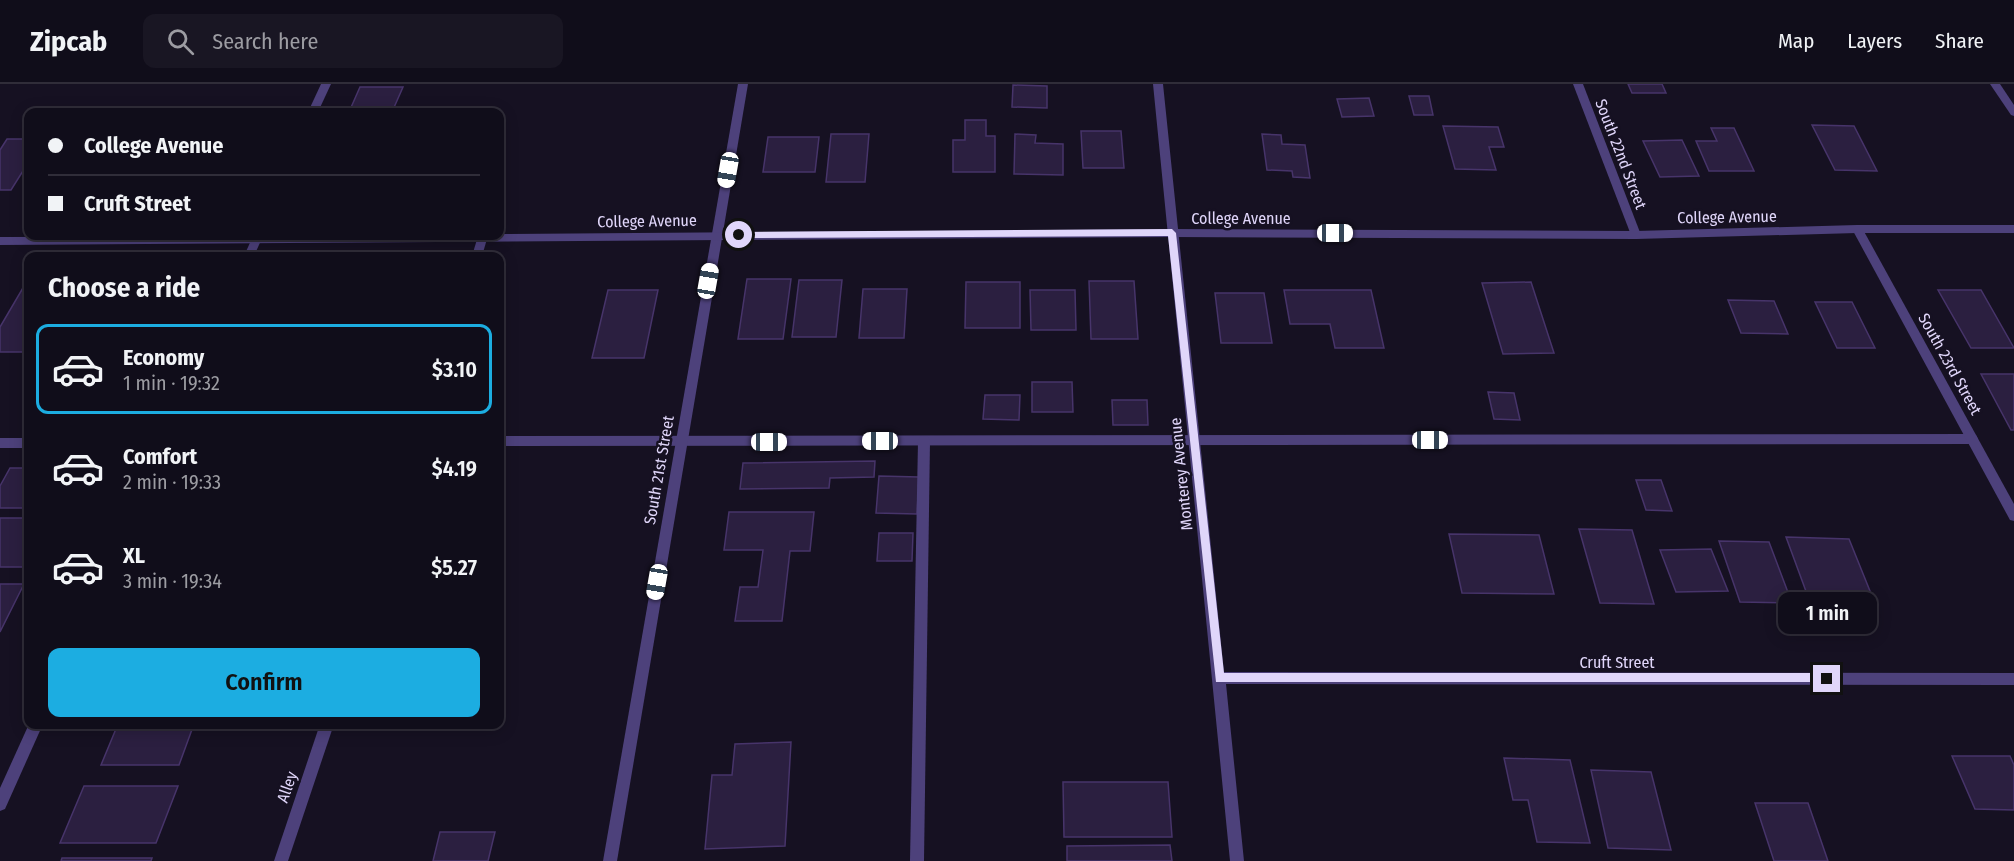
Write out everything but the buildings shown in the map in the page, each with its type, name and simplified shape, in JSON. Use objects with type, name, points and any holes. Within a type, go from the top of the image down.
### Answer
[{"type":"street","points":[[315,108],[326,84]]},
{"type":"street","name":"South 21st Street","points":[[610,861],[743,84]]},
{"type":"street","name":"Monterey Avenue","points":[[1158,84],[1237,861]]},
{"type":"street","name":"South 22nd Street","points":[[1578,84],[1636,235]]},
{"type":"street","points":[[1995,84],[2014,113]]},
{"type":"street","name":"College Avenue","points":[[504,239],[716,235],[1172,233],[1636,235],[1857,229],[2014,229]]},
{"type":"street","name":"South 23rd Street","points":[[1857,229],[2014,516]]},
{"type":"street","name":"College Avenue","points":[[0,241],[86,240]]},
{"type":"street","points":[[504,441],[1972,439]]},
{"type":"street","points":[[916,861],[924,441]]},
{"type":"street","points":[[0,443],[24,443]]},
{"type":"street","name":"Cruft Street","points":[[1219,678],[2014,679]]},
{"type":"street","points":[[0,804],[34,729]]},
{"type":"street","name":"Alley","points":[[281,861],[325,729]]},
{"type":"route","points":[[739,235],[1172,233],[1219,678],[1827,679]]}]
